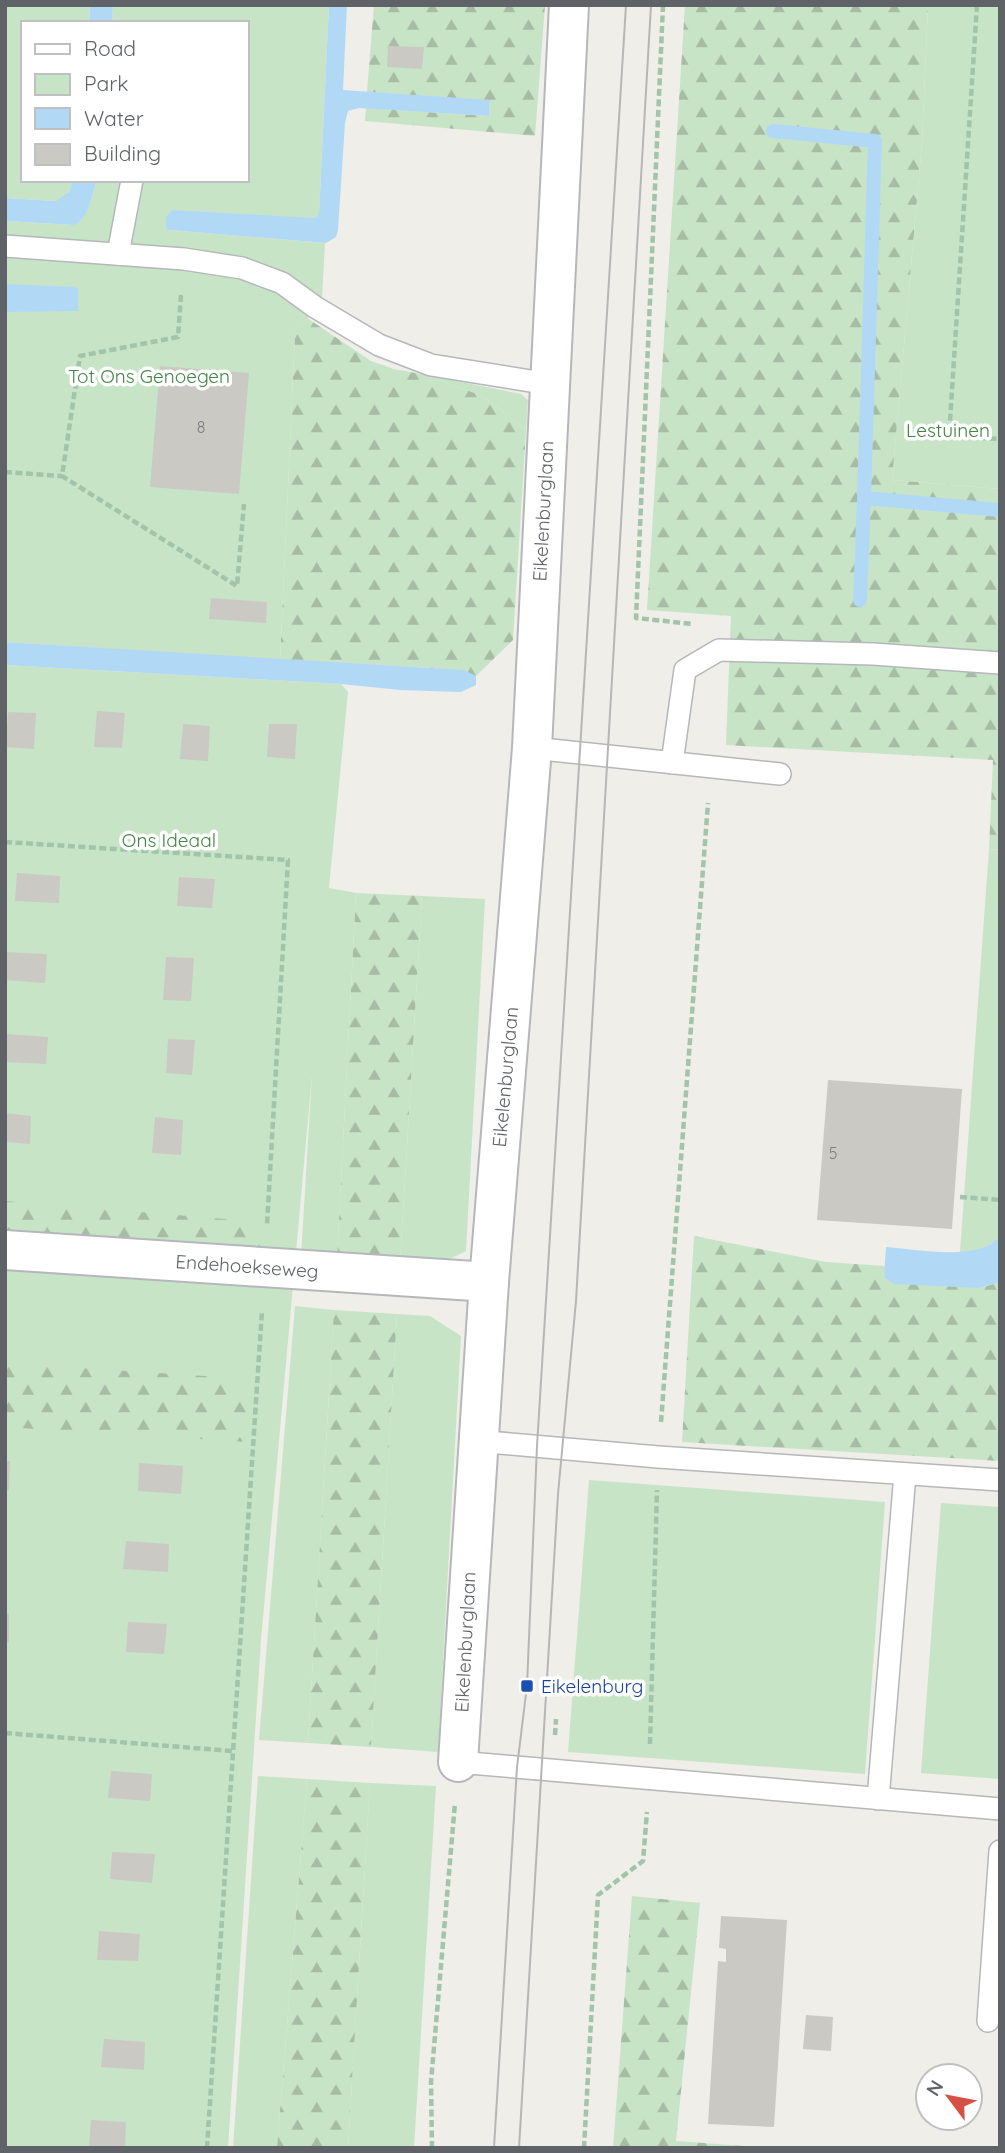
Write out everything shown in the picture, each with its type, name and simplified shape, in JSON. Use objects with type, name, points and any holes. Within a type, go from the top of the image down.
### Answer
[{"type":"street","name":"Eikelenburglaan","points":[[458,1762],[477,1441],[532,748],[569,5]]},
{"type":"street","name":"Endehoekseweg","points":[[5,1250],[489,1282]]},
{"type":"lane","points":[[118,254],[132,182]]},
{"type":"lane","points":[[5,246],[184,259],[242,268],[282,283],[315,307],[379,345],[431,365],[550,384]]},
{"type":"lane","points":[[672,763],[685,670],[719,650],[873,654],[1000,663]]},
{"type":"lane","points":[[532,748],[780,774]]},
{"type":"lane","points":[[477,1441],[658,1457],[1000,1480]]},
{"type":"lane","points":[[878,1799],[905,1474]]},
{"type":"lane","points":[[458,1762],[1000,1809]]},
{"type":"lane","points":[[988,2021],[1000,1851]]},
{"type":"path","points":[[663,5],[636,618],[722,627],[719,650]]},
{"type":"path","points":[[977,5],[949,436],[1000,439]]},
{"type":"path","points":[[62,476],[80,356],[178,337],[184,259]]},
{"type":"path","points":[[5,472],[62,476],[237,586],[244,504]]},
{"type":"path","points":[[584,2148],[598,1895],[643,1861],[649,1780],[658,1457],[710,767]]},
{"type":"path","points":[[5,842],[288,860],[207,2148]]},
{"type":"path","points":[[960,1197],[1000,1200]]},
{"type":"path","points":[[5,1733],[232,1751]]},
{"type":"path","points":[[432,2148],[431,2082],[458,1762]]},
{"type":"green space","points":[[5,5],[90,5],[89,21],[21,21],[21,182],[72,182],[68,193],[56,201],[5,198]]},
{"type":"green space","name":"Tot Ons Genoegen","points":[[113,5],[329,5],[319,214],[314,218],[169,230],[325,243],[322,298],[295,336],[280,660],[5,642],[5,221],[74,225],[84,217],[96,182],[248,182],[248,21],[112,21]]},
{"type":"green space","points":[[374,5],[545,5],[535,136],[365,121],[366,108],[489,116],[490,101],[367,92]]},
{"type":"green space","points":[[685,5],[928,5],[922,143],[892,480],[1000,489],[1000,850],[989,849],[993,760],[726,745],[731,616],[647,610]]},
{"type":"green space","name":"Lestuinen","points":[[928,5],[1000,5],[1000,489],[892,480],[922,143]]},
{"type":"green space","points":[[307,318],[371,361],[421,374],[483,396],[526,430],[513,640],[476,676],[433,668],[280,660],[295,336]]},
{"type":"green space","points":[[421,374],[521,394],[528,400],[526,430],[483,396]]},
{"type":"green space","name":"Ons Ideaal","points":[[5,665],[341,684],[348,692],[329,888],[356,893],[337,1258],[301,1256],[312,1075],[261,1640],[228,2148],[5,2148]]},
{"type":"green space","points":[[989,849],[1000,850],[1000,1235],[982,1248],[960,1252]]},
{"type":"green space","points":[[356,893],[422,896],[400,1263],[337,1258]]},
{"type":"green space","points":[[422,896],[485,899],[466,1251],[435,1266],[400,1263]]},
{"type":"green space","points":[[5,1201],[262,1222],[260,1251],[5,1230]]},
{"type":"green space","points":[[694,1236],[826,1262],[885,1266],[884,1277],[980,1288],[1000,1282],[1000,1461],[682,1442]]},
{"type":"green space","points":[[295,1306],[334,1310],[308,1743],[259,1740]]},
{"type":"green space","points":[[334,1310],[397,1314],[371,1747],[308,1743]]},
{"type":"green space","points":[[397,1314],[430,1316],[461,1336],[438,1752],[371,1747]]},
{"type":"green space","points":[[5,1363],[250,1379],[246,1442],[5,1427]]},
{"type":"green space","points":[[589,1480],[885,1502],[865,1774],[568,1752]]},
{"type":"green space","points":[[941,1503],[1000,1507],[1000,1779],[921,1773]]},
{"type":"green space","points":[[258,1776],[307,1779],[277,2148],[233,2148]]},
{"type":"green space","points":[[307,1779],[370,1783],[348,2148],[277,2148]]},
{"type":"green space","points":[[370,1783],[436,1786],[414,2148],[348,2148]]},
{"type":"green space","points":[[632,1896],[700,1903],[676,2141],[771,2148],[613,2148]]},
{"type":"water","points":[[90,5],[113,5],[112,21],[89,21]]},
{"type":"water","points":[[329,5],[347,5],[343,90],[490,100],[489,116],[359,108],[348,111],[338,230],[336,237],[326,243],[166,228],[166,217],[172,210],[314,218],[319,214]]},
{"type":"water","points":[[72,182],[96,182],[87,212],[74,225],[5,221],[5,198],[56,201],[69,192]]},
{"type":"water","points":[[5,284],[74,287],[78,289],[78,311],[5,312]]},
{"type":"water","points":[[5,642],[464,670],[476,676],[476,685],[461,692],[400,690],[341,684],[5,665]]},
{"type":"water","points":[[1000,1235],[1000,1282],[980,1288],[894,1284],[884,1277],[886,1247],[964,1252],[991,1244]]},
{"type":"building","points":[[388,46],[424,47],[422,69],[387,67]]},
{"type":"building","points":[[160,366],[249,373],[239,494],[150,487]]},
{"type":"building","points":[[211,598],[267,602],[266,623],[209,619]]},
{"type":"building","points":[[97,711],[125,713],[122,748],[94,747]]},
{"type":"building","points":[[8,712],[36,713],[34,749],[6,747]]},
{"type":"building","points":[[183,724],[210,726],[208,761],[180,759]]},
{"type":"building","points":[[269,724],[297,724],[295,759],[267,757]]},
{"type":"building","points":[[17,873],[60,876],[59,903],[15,901]]},
{"type":"building","points":[[179,877],[215,879],[212,908],[177,906]]},
{"type":"building","points":[[5,952],[47,954],[45,983],[5,980]]},
{"type":"building","points":[[166,957],[194,958],[191,1001],[163,1000]]},
{"type":"building","points":[[6,1034],[48,1037],[46,1064],[5,1062]]},
{"type":"building","points":[[168,1039],[195,1040],[192,1075],[166,1073]]},
{"type":"building","points":[[828,1080],[962,1089],[952,1229],[817,1220]]},
{"type":"building","points":[[5,1113],[31,1116],[30,1144],[5,1142]]},
{"type":"building","points":[[155,1117],[183,1120],[181,1155],[152,1153]]},
{"type":"building","points":[[5,1461],[10,1461],[9,1490],[5,1490]]},
{"type":"building","points":[[139,1463],[183,1466],[181,1494],[138,1491]]},
{"type":"building","points":[[126,1541],[169,1544],[168,1572],[123,1569]]},
{"type":"building","points":[[5,1614],[9,1614],[9,1642],[5,1642]]},
{"type":"building","points":[[128,1622],[167,1624],[164,1654],[126,1652]]},
{"type":"building","points":[[111,1771],[152,1774],[150,1801],[108,1798]]},
{"type":"building","points":[[112,1852],[155,1854],[152,1883],[110,1879]]},
{"type":"building","points":[[721,1916],[787,1920],[774,2127],[708,2124],[718,1961],[726,1962],[726,1949],[719,1948]]},
{"type":"building","points":[[99,1931],[140,1934],[138,1961],[97,1960]]},
{"type":"building","points":[[806,2015],[833,2017],[831,2051],[803,2049]]},
{"type":"building","points":[[104,2039],[145,2042],[144,2070],[101,2067]]},
{"type":"building","points":[[91,2120],[126,2122],[125,2148],[89,2148]]},
{"type":"waterway","points":[[773,131],[875,141],[864,498],[1000,510]]},
{"type":"waterway","points":[[860,600],[864,498]]},
{"type":"tram line","points":[[494,2148],[517,1767],[527,1686],[537,1446],[626,5]]},
{"type":"tram line","points":[[519,2148],[558,1494],[576,1301],[651,5]]},
{"type":"place","name":"Eikelenburg","points":[[527,1686]]}]
